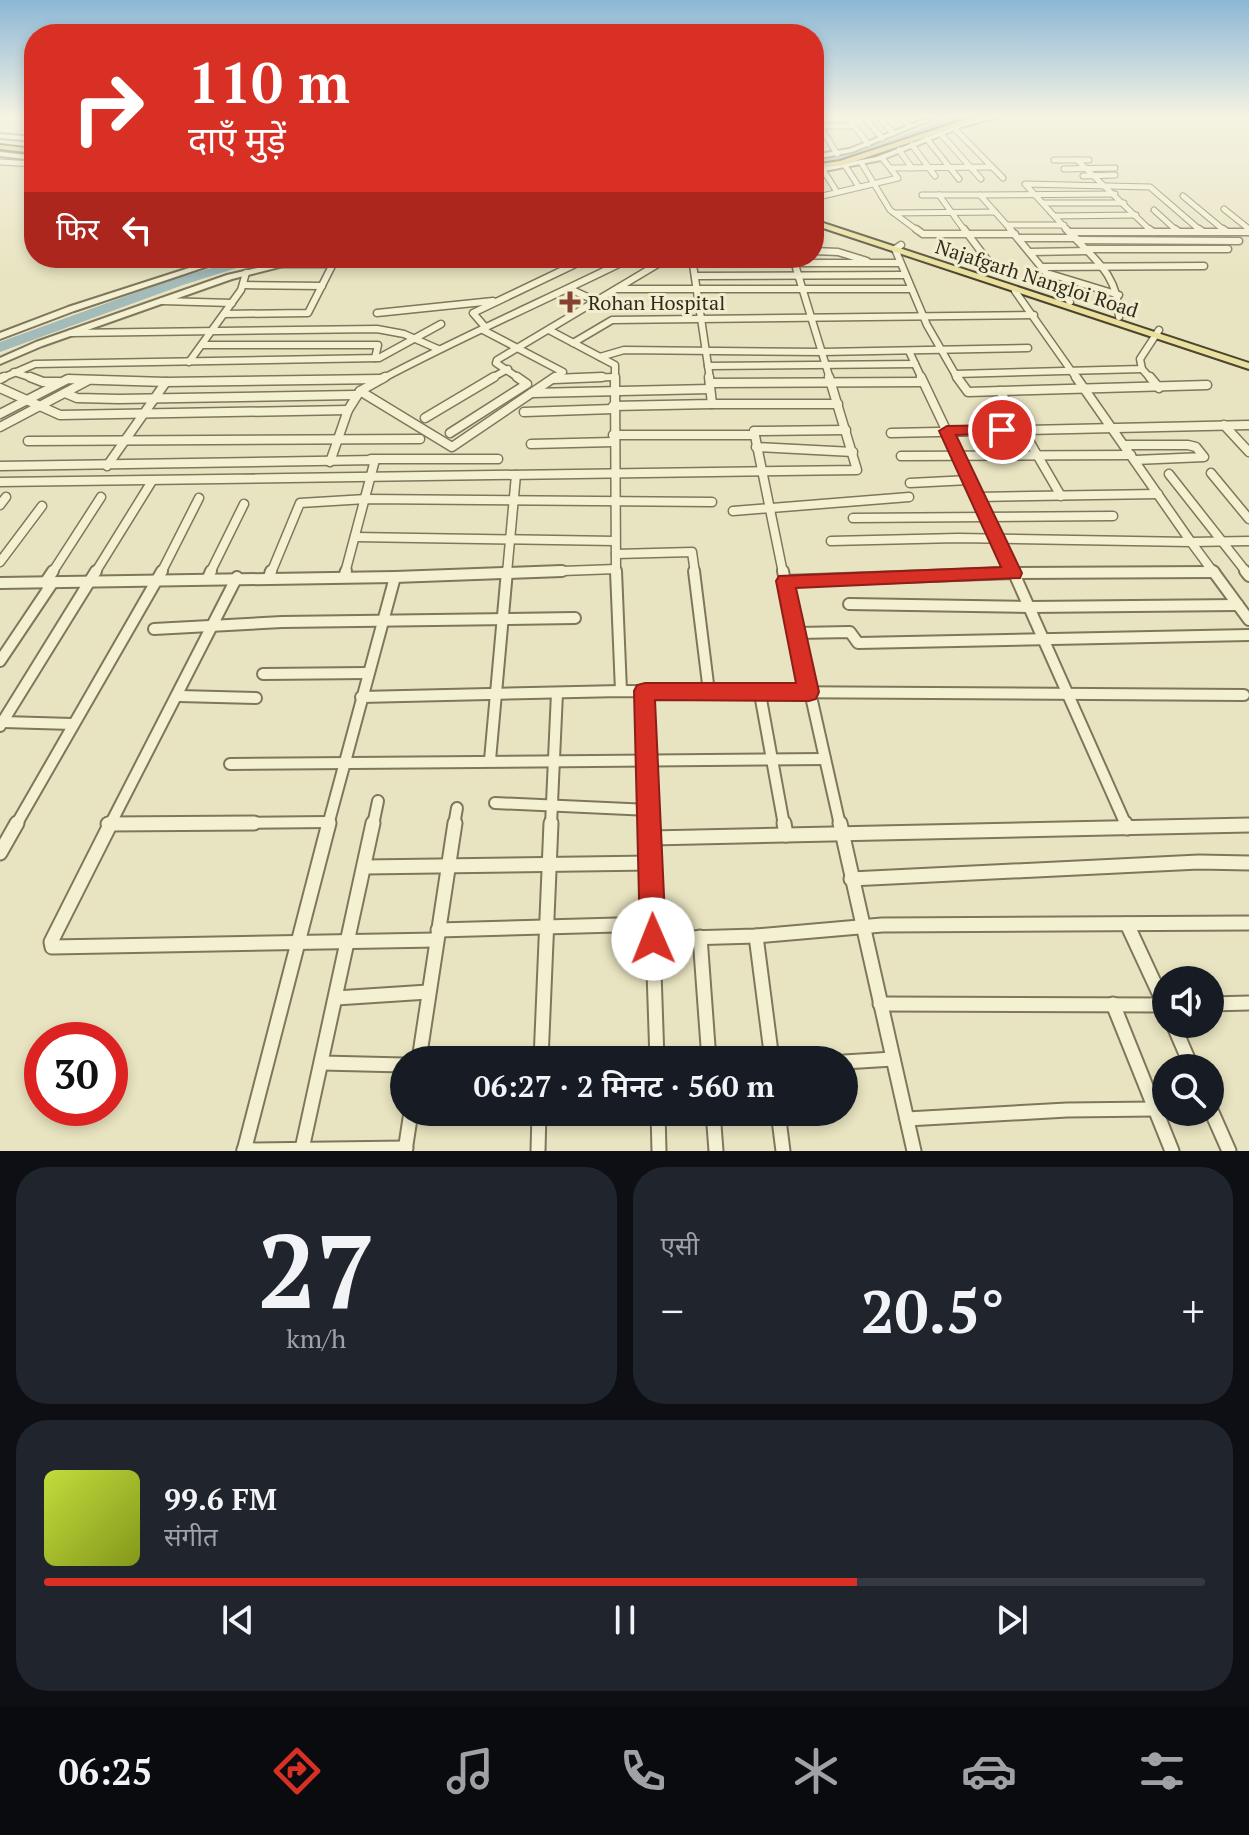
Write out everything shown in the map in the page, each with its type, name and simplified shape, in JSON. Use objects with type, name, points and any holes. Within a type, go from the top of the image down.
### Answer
[{"type":"main road","name":"Najafgarh Nangloi Road","points":[[824,222],[1119,317],[1249,366]]},
{"type":"main road","name":"Najafgarh Nangloi Road","points":[[898,247],[1015,291],[1249,359]]},
{"type":"street","points":[[847,169],[859,187]]},
{"type":"street","points":[[865,169],[894,213],[923,234],[1239,241]]},
{"type":"street","points":[[824,194],[898,178],[891,169]]},
{"type":"street","points":[[930,169],[935,176]]},
{"type":"street","points":[[951,169],[959,179]]},
{"type":"street","points":[[972,169],[981,179]]},
{"type":"street","points":[[994,169],[1003,178]]},
{"type":"street","points":[[1064,169],[1070,169]]},
{"type":"street","points":[[1087,169],[1153,232]]},
{"type":"street","points":[[1083,176],[1115,172],[1091,169]]},
{"type":"street","points":[[824,173],[837,192]]},
{"type":"street","points":[[1119,317],[1119,295],[1102,266],[1025,185],[1153,188],[1203,232]]},
{"type":"street","points":[[1083,194],[1092,203]]},
{"type":"street","points":[[922,195],[1115,194]]},
{"type":"street","points":[[939,195],[991,265]]},
{"type":"street","points":[[980,195],[1050,274],[1070,302]]},
{"type":"street","points":[[1183,196],[1227,232]]},
{"type":"street","points":[[1044,203],[1124,203]]},
{"type":"street","points":[[1224,209],[1249,230]]},
{"type":"street","points":[[1154,210],[1179,232]]},
{"type":"street","points":[[894,213],[995,212]]},
{"type":"street","points":[[1056,216],[1137,215]]},
{"type":"street","points":[[1007,225],[1064,225]]},
{"type":"street","points":[[1070,232],[1249,230]]},
{"type":"street","points":[[898,247],[903,275],[942,351],[968,392],[1207,385]]},
{"type":"street","points":[[1030,252],[1228,249]]},
{"type":"street","points":[[824,252],[846,254],[874,264]]},
{"type":"street","points":[[824,262],[899,263]]},
{"type":"street","points":[[1044,267],[1204,266]]},
{"type":"street","points":[[0,336],[199,268]]},
{"type":"street","points":[[0,361],[162,301],[267,268]]},
{"type":"street","points":[[224,314],[306,314],[331,268]]},
{"type":"street","points":[[357,393],[452,447],[563,372],[485,329],[473,315],[567,268]]},
{"type":"street","points":[[65,393],[77,398],[357,393],[438,349],[611,268]]},
{"type":"street","points":[[450,433],[527,384],[496,361],[651,268]]},
{"type":"street","points":[[694,268],[712,404]]},
{"type":"street","points":[[0,482],[372,478],[614,471],[857,470],[796,268]]},
{"type":"street","points":[[189,362],[232,303],[246,273]]},
{"type":"street","points":[[1050,274],[1119,295]]},
{"type":"street","points":[[695,276],[903,275]]},
{"type":"street","points":[[243,285],[322,286]]},
{"type":"street","points":[[570,289],[596,301]]},
{"type":"street","points":[[616,289],[911,289]]},
{"type":"street","points":[[1015,291],[1249,620]]},
{"type":"street","points":[[162,301],[232,303]]},
{"type":"street","points":[[377,313],[497,301]]},
{"type":"street","points":[[573,343],[612,320],[926,319],[1034,315]]},
{"type":"street","points":[[0,379],[35,364],[375,358],[441,324]]},
{"type":"street","points":[[71,333],[377,329],[395,331],[438,349]]},
{"type":"street","points":[[549,330],[614,363],[615,541],[621,691]]},
{"type":"street","points":[[1156,332],[1140,359],[1142,369],[1159,388]]},
{"type":"street","points":[[202,345],[378,345],[375,358]]},
{"type":"street","points":[[600,357],[624,350],[822,352],[1028,348]]},
{"type":"street","points":[[909,351],[1030,607],[1127,828]]},
{"type":"street","points":[[708,366],[915,364]]},
{"type":"street","points":[[425,418],[508,369]]},
{"type":"street","points":[[955,374],[1142,369]]},
{"type":"street","points":[[14,372],[43,382],[63,382]]},
{"type":"street","points":[[551,380],[614,377]]},
{"type":"street","points":[[0,414],[71,379],[166,382],[381,379]]},
{"type":"street","points":[[0,427],[87,381]]},
{"type":"street","points":[[107,466],[166,382]]},
{"type":"street","points":[[532,393],[831,382],[923,382]]},
{"type":"street","points":[[2,391],[60,415],[348,410]]},
{"type":"street","points":[[1000,391],[1061,496]]},
{"type":"street","points":[[330,462],[357,393]]},
{"type":"street","points":[[524,412],[712,404],[838,404]]},
{"type":"street","points":[[1224,425],[1249,452]]},
{"type":"street","points":[[891,433],[1249,425]]},
{"type":"street","points":[[846,430],[756,430],[754,435],[914,1151]]},
{"type":"street","points":[[531,444],[613,438],[754,435]]},
{"type":"street","points":[[28,441],[420,439]]},
{"type":"street","points":[[901,456],[1204,457],[1196,447],[1188,445],[1124,445]]},
{"type":"street","points":[[756,447],[853,452]]},
{"type":"street","points":[[344,577],[376,463],[371,459]]},
{"type":"street","points":[[0,466],[498,459]]},
{"type":"street","points":[[1211,473],[1249,519]]},
{"type":"street","points":[[1169,474],[1249,576]]},
{"type":"street","points":[[490,760],[516,475]]},
{"type":"street","points":[[910,483],[969,480]]},
{"type":"street","points":[[2,724],[152,481]]},
{"type":"street","points":[[978,497],[1158,494]]},
{"type":"street","points":[[0,661],[101,497]]},
{"type":"street","points":[[733,511],[909,497]]},
{"type":"street","points":[[0,853],[6,832],[158,579],[199,498]]},
{"type":"street","points":[[269,577],[298,504],[366,499],[712,502]]},
{"type":"street","points":[[208,578],[244,504]]},
{"type":"street","points":[[0,562],[42,506]]},
{"type":"street","points":[[853,518],[1113,516]]},
{"type":"street","points":[[355,537],[615,541]]},
{"type":"street","points":[[831,541],[1249,541]]},
{"type":"street","points":[[616,554],[692,552],[709,692]]},
{"type":"street","points":[[0,583],[395,577],[616,569]]},
{"type":"street","points":[[785,581],[1013,573],[1214,572]]},
{"type":"street","points":[[237,577],[179,696],[108,824],[51,942],[52,947],[349,942],[653,924]]},
{"type":"street","points":[[395,577],[367,673],[244,1150],[405,1149],[409,1126]]},
{"type":"street","points":[[849,604],[1030,607],[1238,605]]},
{"type":"street","points":[[154,629],[282,622],[575,618]]},
{"type":"street","points":[[797,633],[850,632],[858,643],[1249,635]]},
{"type":"street","points":[[263,674],[367,673]]},
{"type":"street","points":[[645,691],[657,1046]]},
{"type":"street","points":[[361,697],[645,691],[1247,698]]},
{"type":"street","points":[[542,1046],[557,693]]},
{"type":"street","points":[[760,694],[786,835]]},
{"type":"street","points":[[179,696],[256,698]]},
{"type":"street","points":[[2,724],[73,724]]},
{"type":"street","points":[[230,764],[490,760],[648,763],[825,759]]},
{"type":"street","points":[[302,1149],[378,801]]},
{"type":"street","points":[[495,803],[650,810]]},
{"type":"street","points":[[421,1046],[457,808]]},
{"type":"street","points":[[108,824],[328,822]]},
{"type":"street","points":[[651,838],[1249,825]]},
{"type":"street","points":[[851,879],[1199,862],[1249,863]]},
{"type":"street","points":[[365,867],[652,863]]},
{"type":"street","points":[[653,939],[756,936],[862,928],[1249,923]]},
{"type":"street","points":[[1127,924],[1152,977]]},
{"type":"street","points":[[756,936],[770,1046]]},
{"type":"street","points":[[700,937],[708,1046]]},
{"type":"street","points":[[336,998],[428,992]]},
{"type":"street","points":[[1224,1004],[1249,1003]]},
{"type":"street","points":[[880,1004],[1152,1005]]},
{"type":"street","points":[[1113,1004],[1152,1102]]},
{"type":"street","points":[[858,1061],[893,1059]]},
{"type":"street","points":[[322,1063],[390,1065]]},
{"type":"street","points":[[907,1119],[1067,1110],[1152,1109]]},
{"type":"street","points":[[538,1151],[539,1126]]},
{"type":"street","points":[[658,1126],[659,1151]]},
{"type":"street","points":[[714,1126],[716,1151]]},
{"type":"street","points":[[780,1126],[783,1151]]},
{"type":"street","points":[[1162,1126],[1172,1151]]},
{"type":"street","points":[[1218,1126],[1229,1151]]},
{"type":"waterway","points":[[0,347],[178,282],[227,268]]},
{"type":"place","name":"Rohan Hospital","points":[[570,302]]},
{"type":"route","points":[[653,939],[645,691],[809,692],[785,581],[1013,573],[947,431],[1002,430]]}]
